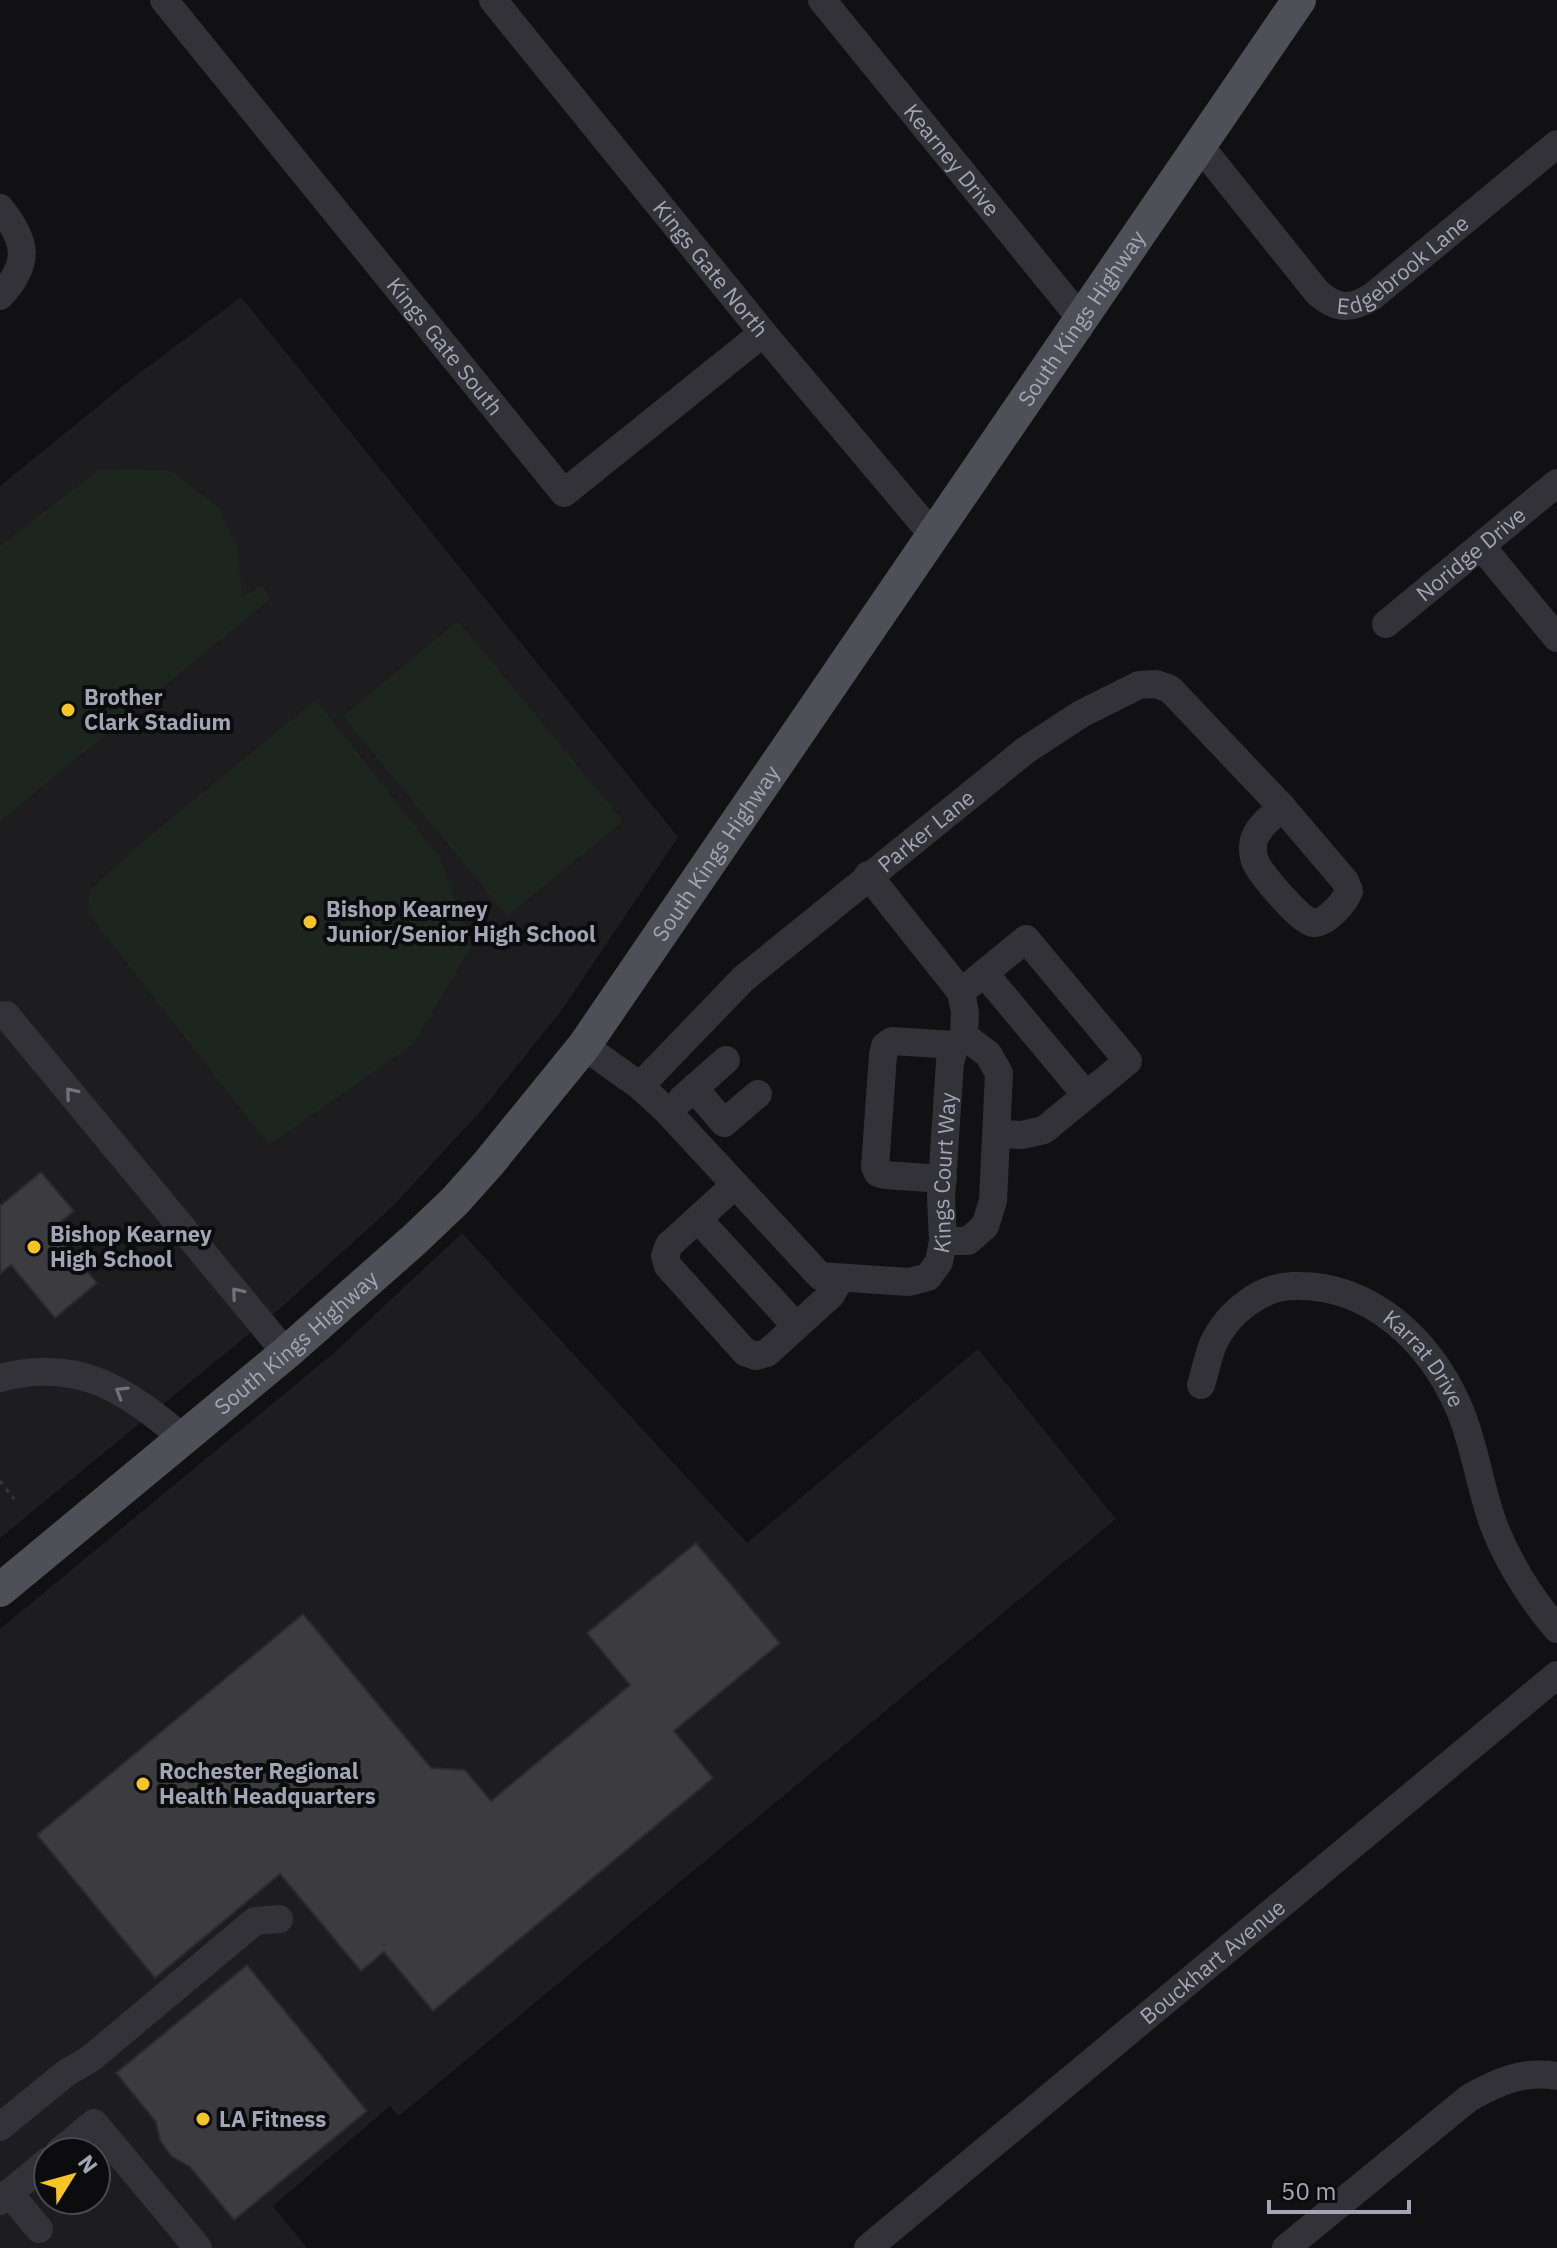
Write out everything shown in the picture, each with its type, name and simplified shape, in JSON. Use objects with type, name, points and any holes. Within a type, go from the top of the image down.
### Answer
[{"type":"main road","name":"South Kings Highway","points":[[0,1590],[374,1277],[455,1201],[526,1120],[584,1046],[1299,0]]},
{"type":"street","name":"Kings Gate South","points":[[164,0],[564,493],[763,333]]},
{"type":"street","name":"Kings Gate North","points":[[493,0],[763,333],[933,535]]},
{"type":"street","name":"Kearney Drive","points":[[822,0],[1082,320]]},
{"type":"street","name":"Edgebrook Lane","points":[[1200,146],[1317,292],[1329,302],[1352,308],[1373,296],[1557,144]]},
{"type":"street","points":[[0,208],[21,239],[23,256],[12,283],[0,296]]},
{"type":"street","name":"Noridge Drive","points":[[1386,624],[1557,483]]},
{"type":"street","points":[[1481,546],[1557,638]]},
{"type":"street","name":"Parker Lane","points":[[640,1086],[743,979],[868,875],[1026,750],[1081,714],[1139,685],[1156,684],[1170,689],[1282,807]]},
{"type":"street","points":[[868,875],[961,992],[1026,939],[1128,1061],[1044,1130],[1022,1135],[998,1134]]},
{"type":"street","points":[[985,974],[1086,1095]]},
{"type":"street","name":"Kings Court Way","points":[[640,1086],[667,1111],[820,1276],[909,1282],[928,1277],[939,1262],[943,1241],[943,1179],[950,1062],[960,1040],[965,1013],[961,992]]},
{"type":"street","points":[[0,1016],[6,1015],[286,1353]]},
{"type":"street","points":[[943,1179],[885,1175],[878,1173],[875,1167],[883,1055],[885,1046],[892,1041],[960,1040],[988,1054],[999,1073],[993,1201],[985,1226],[968,1241],[943,1241]]},
{"type":"street","points":[[584,1046],[640,1086]]},
{"type":"street","points":[[667,1111],[726,1060]]},
{"type":"street","points":[[694,1088],[724,1123],[758,1094]]},
{"type":"street","points":[[735,1185],[669,1245],[665,1256],[668,1266],[745,1352],[756,1356],[767,1353],[831,1295],[840,1279]]},
{"type":"street","points":[[698,1219],[796,1326]]},
{"type":"street","name":"Karrat Drive","points":[[1201,1385],[1213,1345],[1225,1323],[1244,1305],[1266,1292],[1286,1286],[1308,1285],[1335,1289],[1359,1297],[1386,1313],[1427,1356],[1459,1407],[1495,1528],[1505,1551],[1557,1629]]},
{"type":"street","points":[[0,1378],[47,1371],[96,1380],[116,1388],[155,1414],[183,1438]]},
{"type":"street","name":"Bouckhart Avenue","points":[[868,2248],[1557,1675]]},
{"type":"street","points":[[0,2127],[66,2073],[90,2059],[255,1921],[279,1919]]},
{"type":"street","points":[[1286,2248],[1469,2098],[1491,2085],[1516,2076],[1545,2073],[1557,2076]]},
{"type":"street","points":[[78,2136],[94,2123],[105,2136]]},
{"type":"street","points":[[112,2145],[198,2248]]},
{"type":"street","points":[[32,2174],[4,2197],[39,2229]]},
{"type":"path","points":[[0,1481],[14,1499]]},
{"type":"shaded area","name":"Bishop Kearney Junior/Senior High School","points":[[241,297],[678,837],[564,1007],[481,1111],[393,1206],[282,1307],[0,1538],[0,486],[133,378]]},
{"type":"shaded area","name":"Brother Clark Stadium","points":[[100,469],[170,470],[218,507],[238,550],[242,598],[262,585],[270,599],[0,821],[0,546]]},
{"type":"shaded area","points":[[458,621],[623,821],[507,916],[343,716]]},
{"type":"shaded area","points":[[316,700],[440,858],[471,947],[412,1045],[269,1145],[88,913],[89,891],[139,845]]},
{"type":"shaded area","points":[[462,1233],[747,1543],[978,1349],[1116,1519],[399,2116],[390,2106],[273,2206],[307,2248],[0,2248],[0,1629],[335,1352]]},
{"type":"building","name":"Bishop Kearney High School","points":[[41,1172],[74,1211],[52,1229],[97,1283],[55,1318],[11,1265],[0,1274],[0,1206]]},
{"type":"building","points":[[696,1543],[780,1643],[674,1731],[713,1778],[433,2011],[384,1952],[361,1971],[280,1874],[155,1978],[37,1835],[303,1614],[431,1768],[465,1770],[491,1801],[630,1685],[587,1633]]},
{"type":"building","points":[[247,1965],[367,2111],[234,2220],[190,2167],[171,2156],[160,2140],[156,2122],[116,2073]]},
{"type":"place","name":"Brother Clark Stadium","points":[[68,710]]},
{"type":"place","name":"Bishop Kearney Junior/Senior High School","points":[[310,922]]},
{"type":"place","name":"Bishop Kearney High School","points":[[34,1247]]},
{"type":"place","name":"Rochester Regional Health Headquarters","points":[[143,1784]]},
{"type":"place","name":"LA Fitness","points":[[203,2119]]}]
